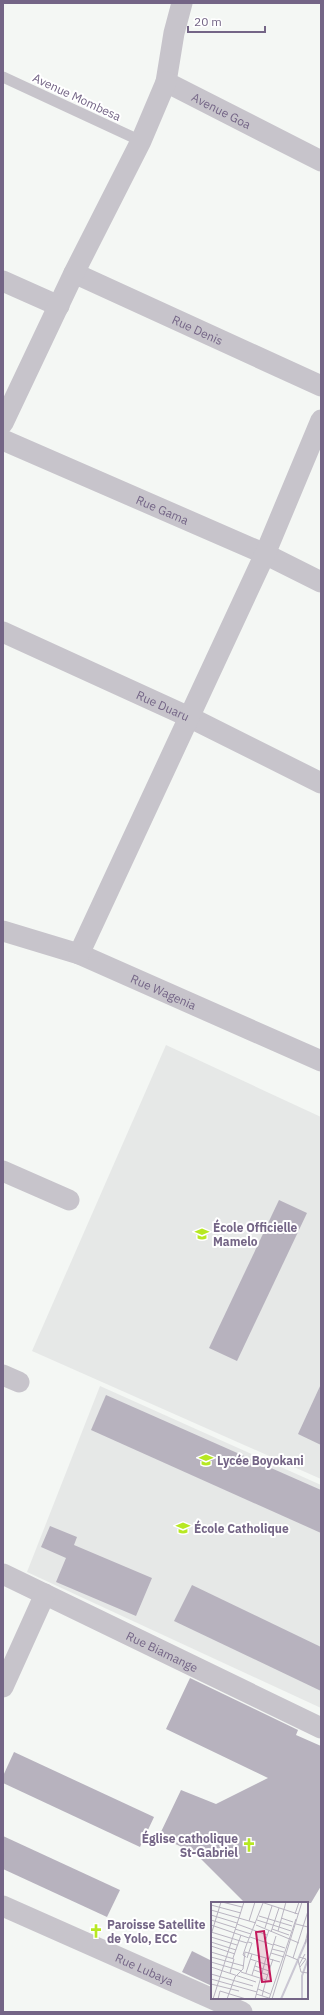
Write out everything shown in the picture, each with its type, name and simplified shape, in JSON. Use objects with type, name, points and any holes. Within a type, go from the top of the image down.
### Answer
[{"type":"street","points":[[3,423],[74,272],[141,141],[166,82],[174,33],[182,3]]},
{"type":"street","name":"Avenue Goa","points":[[166,82],[321,161]]},
{"type":"street","name":"Rue Denis","points":[[74,272],[321,386]]},
{"type":"street","points":[[3,281],[59,306]]},
{"type":"street","points":[[78,954],[265,554],[321,420]]},
{"type":"street","name":"Rue Gama","points":[[3,440],[265,554],[321,582]]},
{"type":"street","name":"Rue Duaru","points":[[3,632],[188,717],[321,783]]},
{"type":"street","name":"Rue Wagenia","points":[[3,931],[78,954],[321,1061]]},
{"type":"street","points":[[3,1171],[69,1200]]},
{"type":"street","name":"Rue Biamange","points":[[3,1574],[321,1728]]},
{"type":"street","points":[[3,1687],[45,1594]]},
{"type":"street","name":"Rue Lubaya","points":[[3,1906],[211,1998]]},
{"type":"street","name":"Rue Lubaya","points":[[213,1999],[242,2012]]},
{"type":"lane","name":"Avenue Mombesa","points":[[3,77],[141,141]]},
{"type":"shaded area","name":"École Officielle Mamelo","points":[[166,1045],[321,1117],[321,1479],[32,1351]]},
{"type":"shaded area","name":"École Catholique","points":[[100,1386],[321,1485],[321,1708],[27,1572]]},
{"type":"building","points":[[279,1200],[307,1213],[237,1361],[209,1348]]},
{"type":"building","points":[[321,1384],[321,1445],[298,1434]]},
{"type":"building","name":"Lycée Boyokani","points":[[106,1395],[321,1490],[321,1533],[91,1430]]},
{"type":"building","points":[[50,1526],[77,1537],[74,1545],[152,1578],[136,1616],[56,1582],[66,1558],[41,1547]]},
{"type":"building","points":[[192,1585],[321,1647],[321,1691],[174,1621]]},
{"type":"building","points":[[190,1678],[298,1730],[296,1735],[321,1746],[321,1886],[311,1903],[244,1902],[196,1854],[159,1836],[181,1790],[216,1804],[268,1778],[166,1729]]},
{"type":"building","points":[[14,1752],[154,1817],[140,1847],[3,1783],[3,1776]]},
{"type":"building","points":[[3,1836],[120,1890],[107,1917],[3,1869]]},
{"type":"building","points":[[192,1951],[211,1960],[211,1986],[182,1972]]},
{"type":"place","name":"École Officielle Mamelo","points":[[202,1234]]},
{"type":"place","name":"Lycée Boyokani","points":[[206,1460]]},
{"type":"place","name":"École Catholique","points":[[183,1528]]},
{"type":"place","name":"Église catholique St-Gabriel","points":[[249,1845]]},
{"type":"place","name":"Paroisse Satellite de Yolo, ECC","points":[[96,1931]]}]
